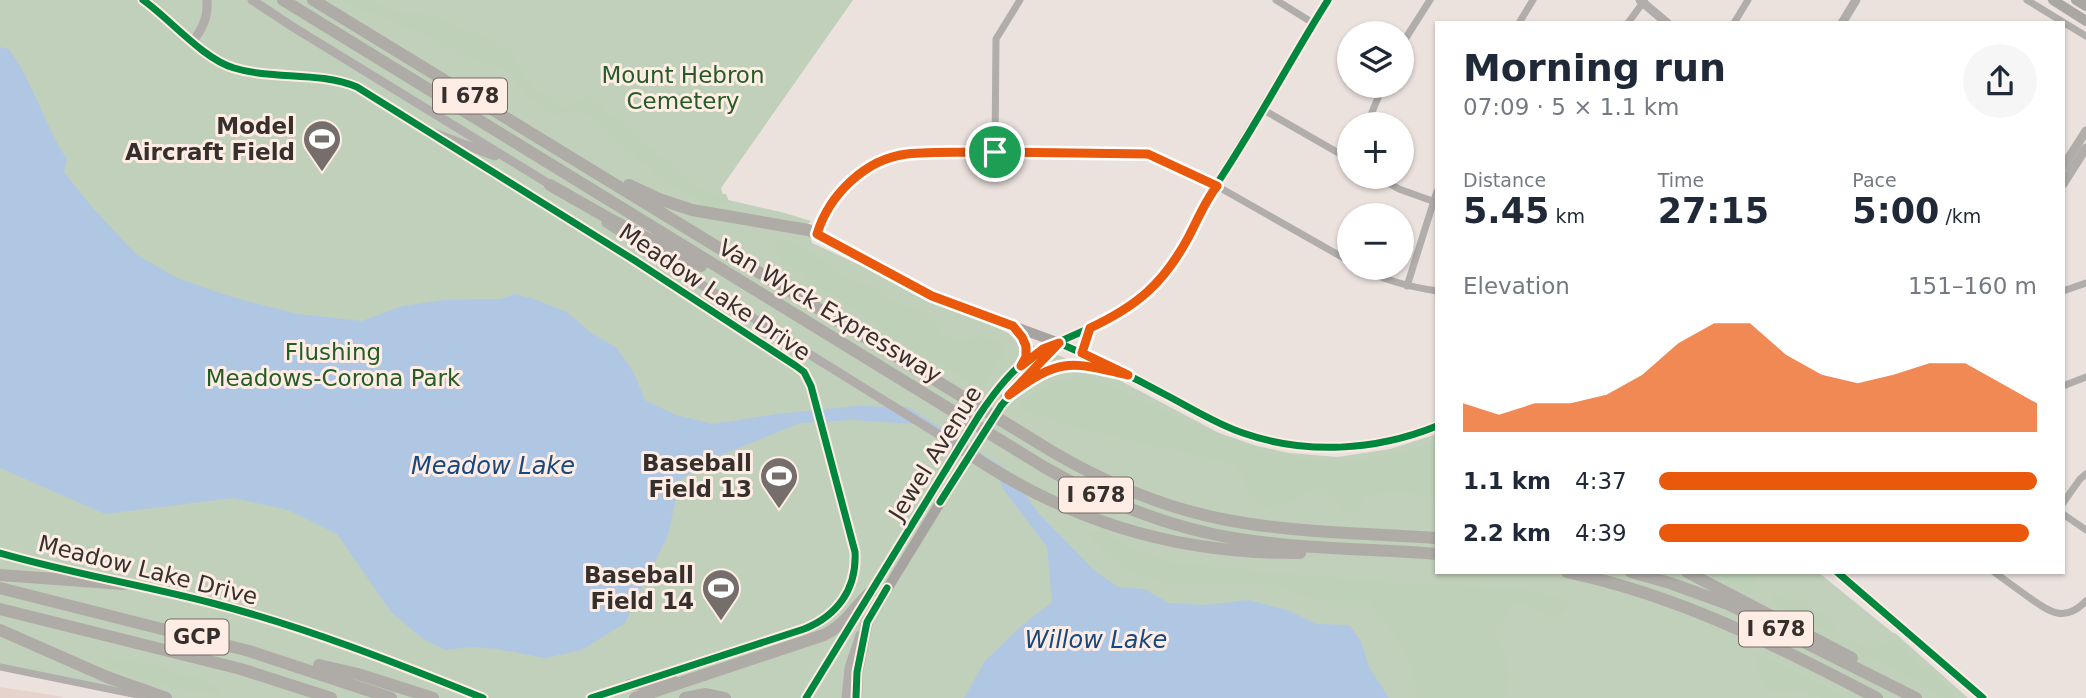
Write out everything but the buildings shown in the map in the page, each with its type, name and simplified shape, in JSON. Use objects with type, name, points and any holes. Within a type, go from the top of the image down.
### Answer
[{"type":"highway","name":"Van Wyck Expressway","points":[[283,0],[869,360],[1062,477],[1099,496],[1188,528],[1239,539],[1435,554]]},
{"type":"highway","name":"Van Wyck Expressway","points":[[313,0],[1088,472],[1183,510],[1241,523],[1435,538]]},
{"type":"highway","points":[[558,150],[649,195],[681,207],[808,230],[817,234]]},
{"type":"highway","points":[[550,185],[869,360]]},
{"type":"highway","points":[[965,451],[1041,497],[1101,522],[1143,534],[1191,545],[1232,550],[1304,553],[1352,549]]},
{"type":"highway","name":"I 678","points":[[1575,574],[1633,589],[1697,611],[1762,639],[1877,698]]},
{"type":"highway","name":"I 678","points":[[1638,574],[1728,604],[1917,698]]},
{"type":"highway","points":[[1692,574],[1880,673],[1917,698]]},
{"type":"highway","points":[[0,575],[124,584]]},
{"type":"highway","name":"GCP","points":[[0,588],[222,643],[391,698]]},
{"type":"highway","points":[[632,692],[701,677],[828,634],[844,623],[855,606],[871,592]]},
{"type":"highway","name":"GCP","points":[[0,609],[214,662],[331,698]]},
{"type":"highway","points":[[856,698],[857,672],[867,622]]},
{"type":"highway","points":[[0,630],[98,674],[166,698]]},
{"type":"highway","points":[[222,643],[358,674],[433,698]]},
{"type":"highway","points":[[685,698],[700,694],[725,698]]},
{"type":"main road","points":[[2076,0],[2086,6]]},
{"type":"main road","points":[[2058,3],[2086,21]]},
{"type":"main road","points":[[817,234],[932,296],[1059,343]]},
{"type":"main road","points":[[1013,326],[1026,346],[1026,357],[1021,366]]},
{"type":"main road","name":"Jewel Avenue","points":[[867,622],[930,518],[984,408],[1021,366],[1043,349],[1059,343]]},
{"type":"main road","name":"Jewel Avenue","points":[[871,592],[912,526],[965,451],[1009,395],[1059,343]]},
{"type":"main road","points":[[1009,395],[1038,374],[1067,365],[1086,365],[1128,375]]},
{"type":"street","points":[[143,0],[158,11]]},
{"type":"street","points":[[152,0],[158,11]]},
{"type":"street","points":[[192,41],[204,24],[207,0]]},
{"type":"street","points":[[252,0],[520,166],[809,354],[965,451]]},
{"type":"street","points":[[995,152],[996,39],[1020,0]]},
{"type":"street","points":[[1276,0],[1313,23]]},
{"type":"street","name":"Jewel Avenue","points":[[1059,343],[1119,314],[1153,288],[1173,264],[1328,0]]},
{"type":"street","points":[[1414,25],[1430,0]]},
{"type":"street","points":[[1520,21],[1533,0]]},
{"type":"street","points":[[1735,21],[1748,0]]},
{"type":"street","points":[[1843,21],[1856,0]]},
{"type":"street","points":[[2027,0],[2054,20],[2058,3]]},
{"type":"street","points":[[1629,21],[1642,1],[1665,21]]},
{"type":"street","name":"Meadow Lake Drive","points":[[158,11],[213,58],[236,69],[351,84],[635,260],[804,372],[810,382],[855,552],[853,577],[847,594],[837,608],[804,629],[632,692],[591,698]]},
{"type":"street","points":[[2065,26],[2086,36]]},
{"type":"street","points":[[1262,109],[1337,152]]},
{"type":"street","points":[[2065,164],[2086,131]]},
{"type":"street","points":[[434,134],[520,166]]},
{"type":"street","points":[[2065,181],[2086,148]]},
{"type":"street","points":[[817,234],[840,193],[851,180],[884,160],[906,154],[1148,154],[1217,186],[1337,254]]},
{"type":"street","points":[[1399,189],[1435,202],[1407,286]]},
{"type":"street","points":[[1390,280],[1435,291]]},
{"type":"street","points":[[2065,290],[2086,284]]},
{"type":"street","points":[[1059,343],[1128,375],[1224,426],[1271,441],[1296,446],[1333,448],[1371,445],[1435,427]]},
{"type":"street","points":[[2065,385],[2086,377]]},
{"type":"street","points":[[2065,500],[2086,474]]},
{"type":"street","points":[[2065,515],[2086,530]]},
{"type":"street","name":"Meadow Lake Drive","points":[[0,553],[212,603],[304,631],[483,698]]},
{"type":"street","points":[[1840,574],[1983,698]]},
{"type":"street","points":[[1997,574],[2047,611],[2061,614],[2076,611],[2086,601]]},
{"type":"street","name":"Jewel Avenue","points":[[806,698],[871,592]]},
{"type":"street","name":"Jewel Avenue","points":[[846,698],[851,660],[867,622]]},
{"type":"street","points":[[0,667],[152,698]]},
{"type":"shaded area","points":[[0,687],[59,696],[63,698],[0,698]]},
{"type":"green space","name":"Flushing Meadows-Corona Park","points":[[0,0],[853,0],[721,188],[724,199],[811,221],[807,225],[812,243],[1013,337],[1119,380],[1219,433],[1257,446],[1289,453],[1338,457],[1390,449],[1435,435],[1435,574],[1820,574],[1895,633],[1968,698],[152,698],[0,667]]},
{"type":"green space","points":[[341,0],[370,0],[399,12],[433,15],[477,34],[511,52],[529,83],[560,107],[574,104],[587,95],[707,194],[726,194],[729,201],[724,206],[710,210],[699,200],[665,183],[586,113],[552,114],[525,95],[505,68],[474,61],[413,30]]},
{"type":"green space","points":[[783,240],[798,243],[849,279],[872,287],[902,305],[918,309],[946,338],[957,342],[980,336],[996,340],[1006,348],[1006,354],[980,386],[971,382],[905,346],[856,310],[781,262],[774,251],[775,242]]},
{"type":"green space","points":[[1086,375],[1207,430],[1275,456],[1348,462],[1412,450],[1435,441],[1435,499],[1401,492],[1365,495],[1362,509],[1355,513],[1342,510],[1320,486],[1293,502],[1265,508],[1252,498],[1236,464],[1093,432],[1027,413],[1021,404],[1027,398],[1042,388]]},
{"type":"green space","points":[[1090,532],[1104,532],[1136,549],[1181,565],[1381,582],[1514,588],[1557,597],[1568,604],[1566,611],[1557,618],[1516,602],[1503,622],[1493,629],[1502,646],[1511,677],[1505,698],[1417,698],[1411,663],[1367,600],[1330,601],[1303,597],[1271,584],[1171,584],[1130,573],[1091,539]]},
{"type":"green space","points":[[1717,574],[1752,574],[1755,581],[1752,589],[1744,592]]},
{"type":"green space","points":[[1773,593],[1788,600],[1807,602],[1830,620],[1840,637],[1868,649],[1877,648],[1891,638],[1895,640],[1920,665],[1938,676],[1958,698],[1945,698],[1853,650],[1809,620],[1792,616],[1776,607],[1770,598]]},
{"type":"green space","points":[[1751,650],[1844,698],[1824,698],[1798,691],[1779,693],[1766,689]]},
{"type":"green space","points":[[104,657],[165,666],[181,675],[199,676],[219,688],[222,693],[181,690],[149,681],[108,667],[103,662]]},
{"type":"water","name":"Meadow Lake","points":[[0,47],[9,49],[18,62],[67,159],[64,172],[136,254],[177,278],[232,297],[298,314],[362,321],[402,306],[444,300],[500,299],[515,294],[534,299],[567,312],[590,332],[617,348],[634,373],[645,400],[676,415],[713,424],[856,406],[908,407],[1009,471],[1040,515],[1094,570],[1118,587],[1144,589],[1169,603],[1205,605],[1248,600],[1287,610],[1317,624],[1349,625],[1361,641],[1369,667],[1389,698],[964,698],[985,661],[1021,626],[1052,602],[1047,547],[1003,489],[998,477],[915,424],[851,420],[800,423],[714,458],[680,480],[668,535],[625,623],[582,650],[545,658],[473,647],[445,650],[423,639],[391,612],[337,534],[288,510],[233,498],[105,514],[0,468]]},
{"type":"cycle path","points":[[143,0],[199,48],[234,68],[264,74],[327,79],[357,87],[634,260],[804,372],[811,386],[855,552],[853,578],[843,600],[826,617],[804,629],[591,698]]},
{"type":"cycle path","points":[[806,698],[978,417],[999,388],[1015,370],[1034,355],[1119,314],[1146,295],[1167,273],[1205,202],[1328,0]]},
{"type":"cycle path","points":[[1059,343],[1127,374],[1223,425],[1267,440],[1291,445],[1340,447],[1389,441],[1435,427]]},
{"type":"cycle path","points":[[940,502],[1001,406],[1038,375],[1075,366],[1100,368],[1128,375]]},
{"type":"cycle path","points":[[0,553],[247,612],[349,646],[483,698]]},
{"type":"cycle path","points":[[1839,574],[1983,698]]},
{"type":"cycle path","points":[[856,698],[857,672],[867,622],[887,588]]},
{"type":"place","name":"Model Aircraft Field","points":[[322,173]]},
{"type":"place","name":"Baseball Field 13","points":[[779,510]]},
{"type":"place","name":"Baseball Field 14","points":[[721,622]]},
{"type":"route","points":[[995,152],[1148,154],[1217,186],[1177,258],[1159,282],[1129,308],[1090,328],[1082,353],[1128,375],[1086,365],[1067,365],[1038,374],[1009,395],[1059,343],[1043,349],[1021,366],[1026,357],[1026,346],[1013,326],[932,296],[817,234],[832,204],[851,180],[884,160],[906,154],[995,152]]},
{"type":"park label","name":"Mount Hebron Cemetery","points":[[683,88]]},
{"type":"water label","name":"Willow Lake","points":[[1096,640]]}]
